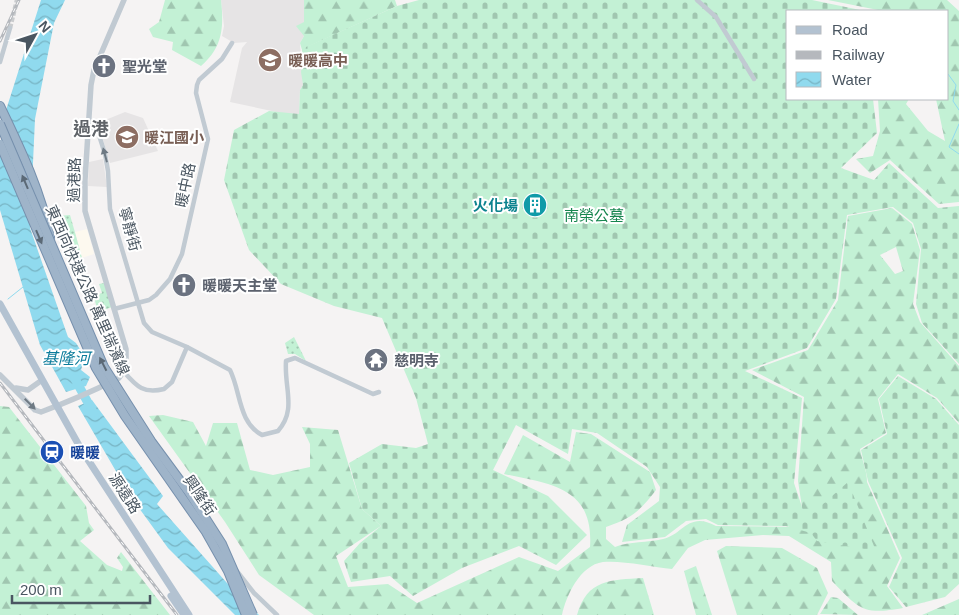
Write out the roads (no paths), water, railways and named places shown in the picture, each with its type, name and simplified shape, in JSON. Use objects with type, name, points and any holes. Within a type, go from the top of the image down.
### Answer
[{"type":"highway","points":[[0,106],[42,205],[52,246]]},
{"type":"highway","name":"東西向快速公路 萬里瑞濱線","points":[[0,124],[104,367],[151,441],[190,494],[218,537],[240,582],[253,615]]},
{"type":"highway","name":"東西向快速公路 萬里瑞濱線","points":[[0,144],[96,368],[125,416],[206,532],[228,571],[246,615]]},
{"type":"main road","name":"源遠路","points":[[0,304],[41,381]]},
{"type":"main road","name":"源遠路","points":[[0,313],[58,406],[86,457],[189,615]]},
{"type":"main road","name":"源遠路","points":[[58,406],[77,451],[184,615]]},
{"type":"street","name":"過港路","points":[[124,0],[94,70],[88,124],[85,211],[126,344],[127,362],[124,372]]},
{"type":"street","points":[[697,0],[716,17],[754,79]]},
{"type":"street","points":[[0,62],[10,28]]},
{"type":"street","name":"暖中路","points":[[114,309],[150,300],[170,280],[184,248],[208,140],[198,101],[197,85],[199,80],[222,59],[232,43]]},
{"type":"street","name":"寧靜街","points":[[88,124],[98,132],[108,170],[110,208],[144,323],[152,332],[159,336],[187,347]]},
{"type":"street","points":[[0,375],[38,412],[58,406],[108,384],[119,378],[124,372],[138,388],[144,391],[164,390],[172,382],[187,347],[230,370],[245,420],[262,435],[278,432],[288,418],[285,372],[286,361],[290,358],[295,358],[373,394],[379,392]]},
{"type":"street","points":[[11,385],[19,389],[28,390],[41,381]]},
{"type":"street","name":"興隆街","points":[[108,384],[241,577],[254,593],[277,615]]},
{"type":"water","points":[[41,0],[65,0],[54,23],[35,119],[30,228],[68,337],[76,343],[85,357],[81,370],[90,377],[86,386],[66,392],[40,345],[0,210],[0,149],[7,107]]},
{"type":"water","points":[[92,400],[163,496],[157,504],[227,583],[259,615],[235,615],[168,548],[131,497],[78,406]]},
{"type":"waterway","points":[[949,75],[956,85],[953,101],[959,110]]},
{"type":"waterway","points":[[959,124],[949,147],[959,154]]},
{"type":"waterway","points":[[8,299],[23,287]]},
{"type":"waterway","name":"基隆河","points":[[75,379],[93,412]]},
{"type":"tunnel","points":[[10,28],[17,0]]},
{"type":"railway","points":[[0,41],[19,0]]},
{"type":"railway","points":[[0,383],[177,615]]},
{"type":"place","name":"暖暖高中","points":[[270,60]]},
{"type":"place","name":"聖光堂","points":[[104,66]]},
{"type":"place","name":"暖江國小","points":[[127,137]]},
{"type":"place","name":"火化場","points":[[535,205]]},
{"type":"place","name":"暖暖天主堂","points":[[184,285]]},
{"type":"place","name":"慈明寺","points":[[376,360]]},
{"type":"place","name":"暖暖","points":[[52,452]]},
{"type":"district","name":"過港","points":[[91,129]]},
{"type":"park label","name":"南榮公墓","points":[[594,215]]}]
